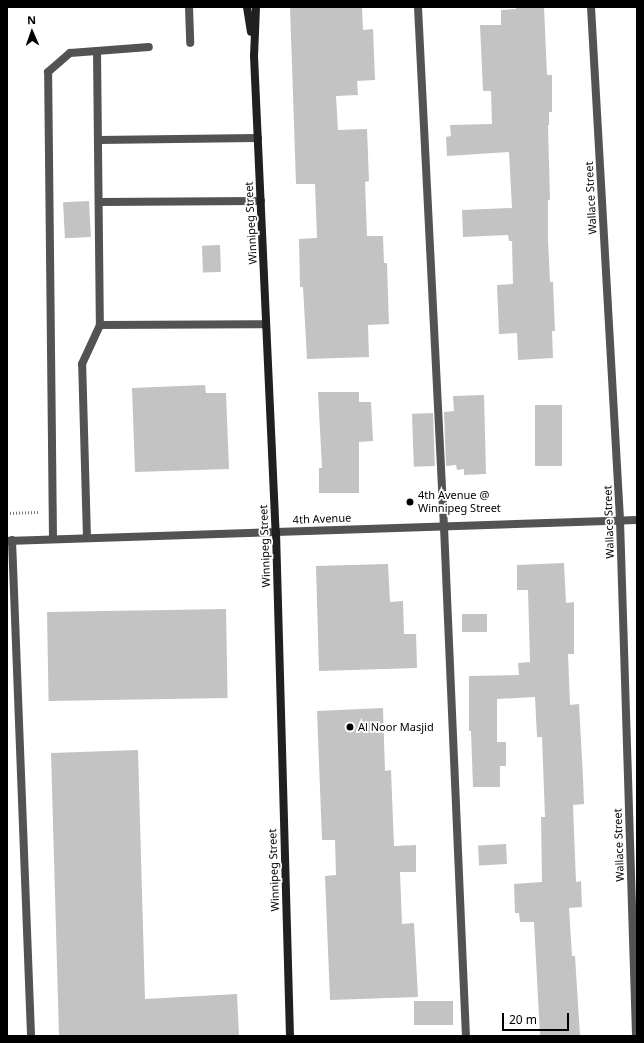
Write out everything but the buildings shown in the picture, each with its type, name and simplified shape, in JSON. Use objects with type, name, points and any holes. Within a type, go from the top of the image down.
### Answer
[{"type":"main road","name":"Winnipeg Street","points":[[247,7],[254,56]]},
{"type":"main road","name":"Winnipeg Street","points":[[256,7],[254,56],[276,532],[290,1036]]},
{"type":"street","points":[[189,7],[190,42]]},
{"type":"street","points":[[418,7],[444,527],[466,1036]]},
{"type":"street","name":"Wallace Street","points":[[591,7],[620,520],[636,1036]]},
{"type":"street","points":[[53,539],[48,72],[70,53],[148,47]]},
{"type":"street","points":[[87,538],[82,364],[100,325],[97,51]]},
{"type":"street","points":[[98,140],[258,138]]},
{"type":"street","points":[[99,202],[261,201]]},
{"type":"street","points":[[100,325],[266,324]]},
{"type":"street","name":"4th Avenue","points":[[9,540],[637,520]]},
{"type":"street","points":[[9,540],[31,1036]]},
{"type":"path","points":[[7,513],[52,512]]},
{"type":"place","name":"4th Avenue @ Winnipeg Street","points":[[410,502]]},
{"type":"place","name":"Al Noor Masjid","points":[[350,727]]}]
